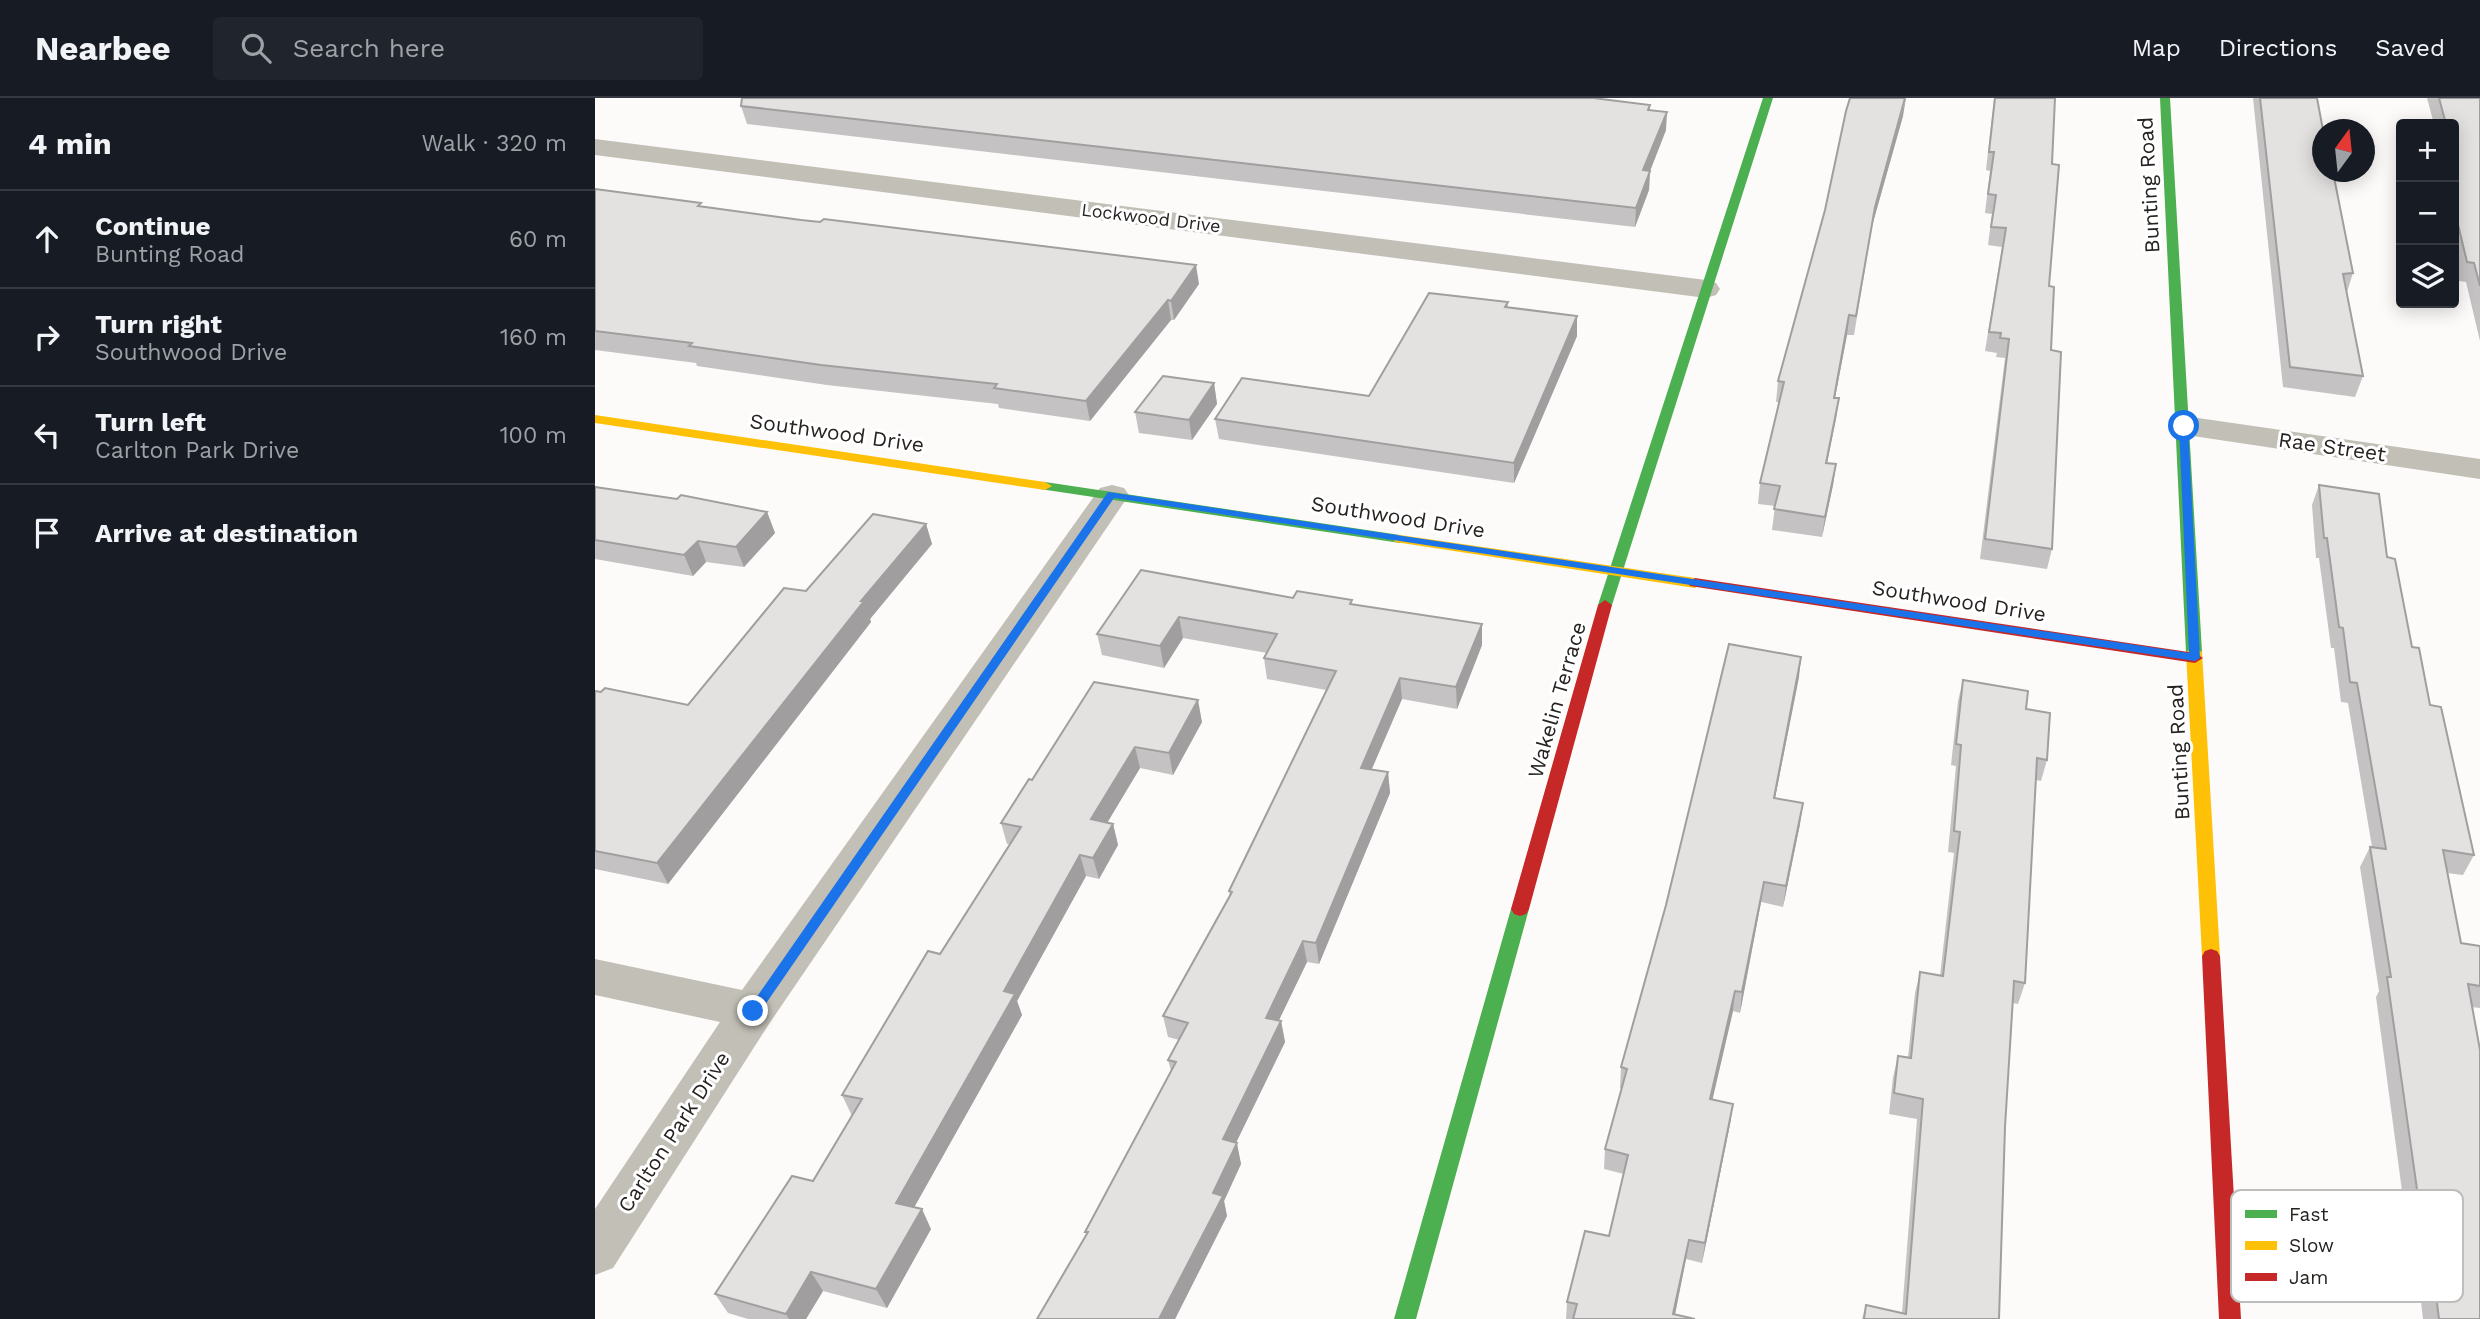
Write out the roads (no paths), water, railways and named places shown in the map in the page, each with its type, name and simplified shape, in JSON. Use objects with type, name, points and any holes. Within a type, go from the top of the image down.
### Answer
[{"type":"street","name":"Wakelin Terrace","points":[[1405,1319],[1615,570],[1768,98]]},
{"type":"street","name":"Bunting Road","points":[[2165,98],[2230,1319]]},
{"type":"street","name":"Lockwood Drive","points":[[595,147],[1706,289]]},
{"type":"street","name":"Southwood Drive","points":[[595,419],[2195,658]]},
{"type":"street","name":"Rae Street","points":[[2184,426],[2480,469]]},
{"type":"street","name":"Carlton Park Drive","points":[[595,1252],[753,1011],[1112,495]]},
{"type":"street","points":[[595,977],[753,1011]]}]
